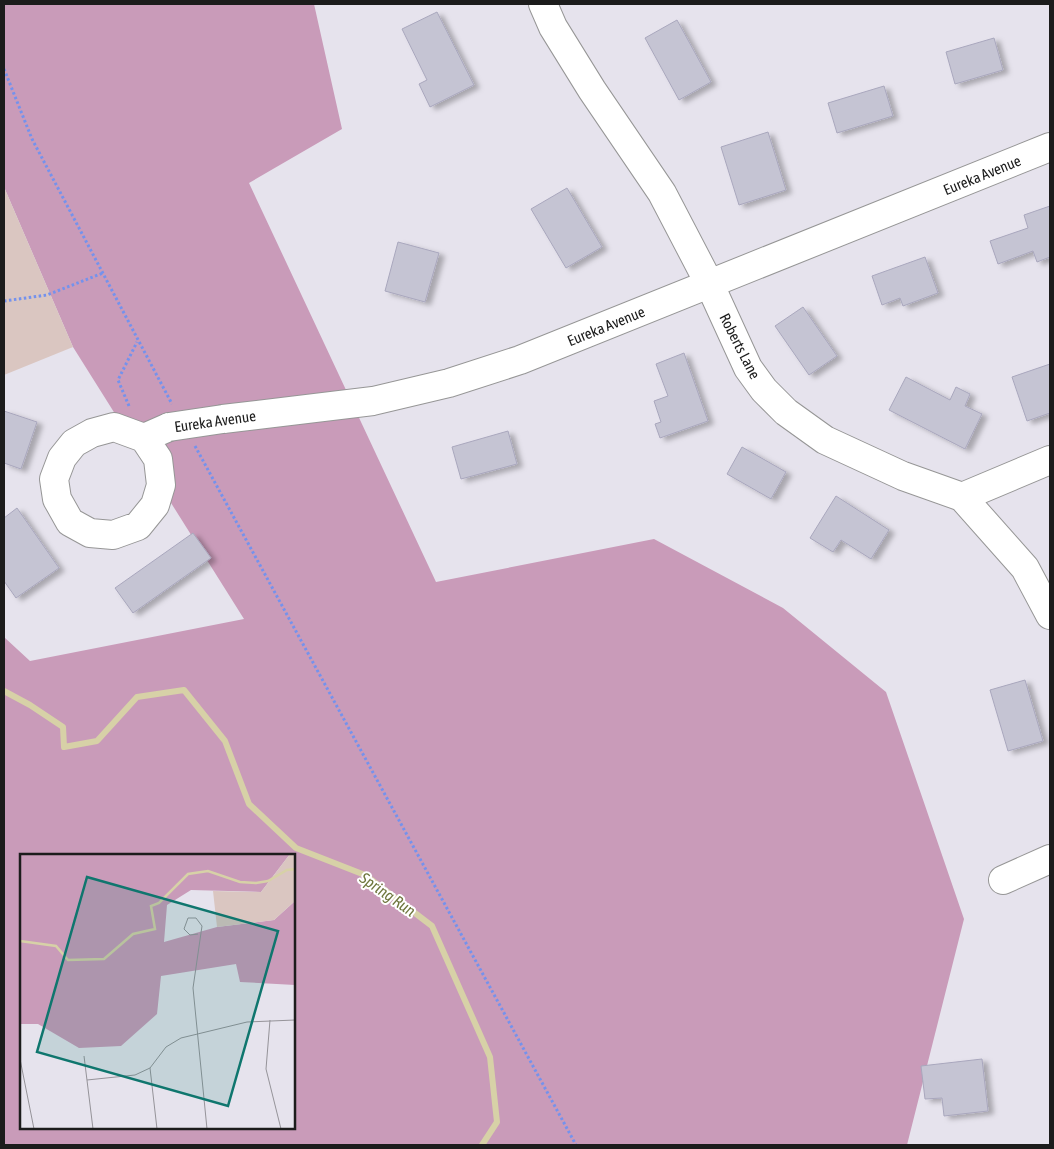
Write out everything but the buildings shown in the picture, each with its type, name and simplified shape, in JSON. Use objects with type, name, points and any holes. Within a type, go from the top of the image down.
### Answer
[{"type":"street","name":"Roberts Lane","points":[[543,4],[553,27],[592,90],[662,193],[710,285],[748,368],[764,390],[786,412],[825,440],[902,476],[962,497],[1025,568],[1050,615]]},
{"type":"street","name":"Eureka Avenue","points":[[144,438],[178,424],[373,401],[449,383],[520,360],[1050,147]]},
{"type":"street","points":[[962,497],[1050,460]]},
{"type":"street","points":[[1003,880],[1050,859]]},
{"type":"path","points":[[4,69],[32,139],[103,273],[178,424],[576,1145]]},
{"type":"path","points":[[4,301],[47,295],[103,273]]},
{"type":"path","points":[[118,380],[138,342]]},
{"type":"shaded area","points":[[4,4],[314,4],[342,129],[249,183],[436,582],[654,539],[783,608],[886,692],[964,919],[907,1145],[4,1145],[4,637],[30,661],[244,619],[73,347],[4,187]]},
{"type":"shaded area","points":[[4,187],[73,347],[4,375]]},
{"type":"waterway","name":"Spring Run","points":[[4,691],[30,705],[63,727],[64,747],[97,741],[137,697],[184,690],[225,741],[249,804],[296,848],[365,875],[432,926],[490,1057],[497,1122],[482,1145]]}]
